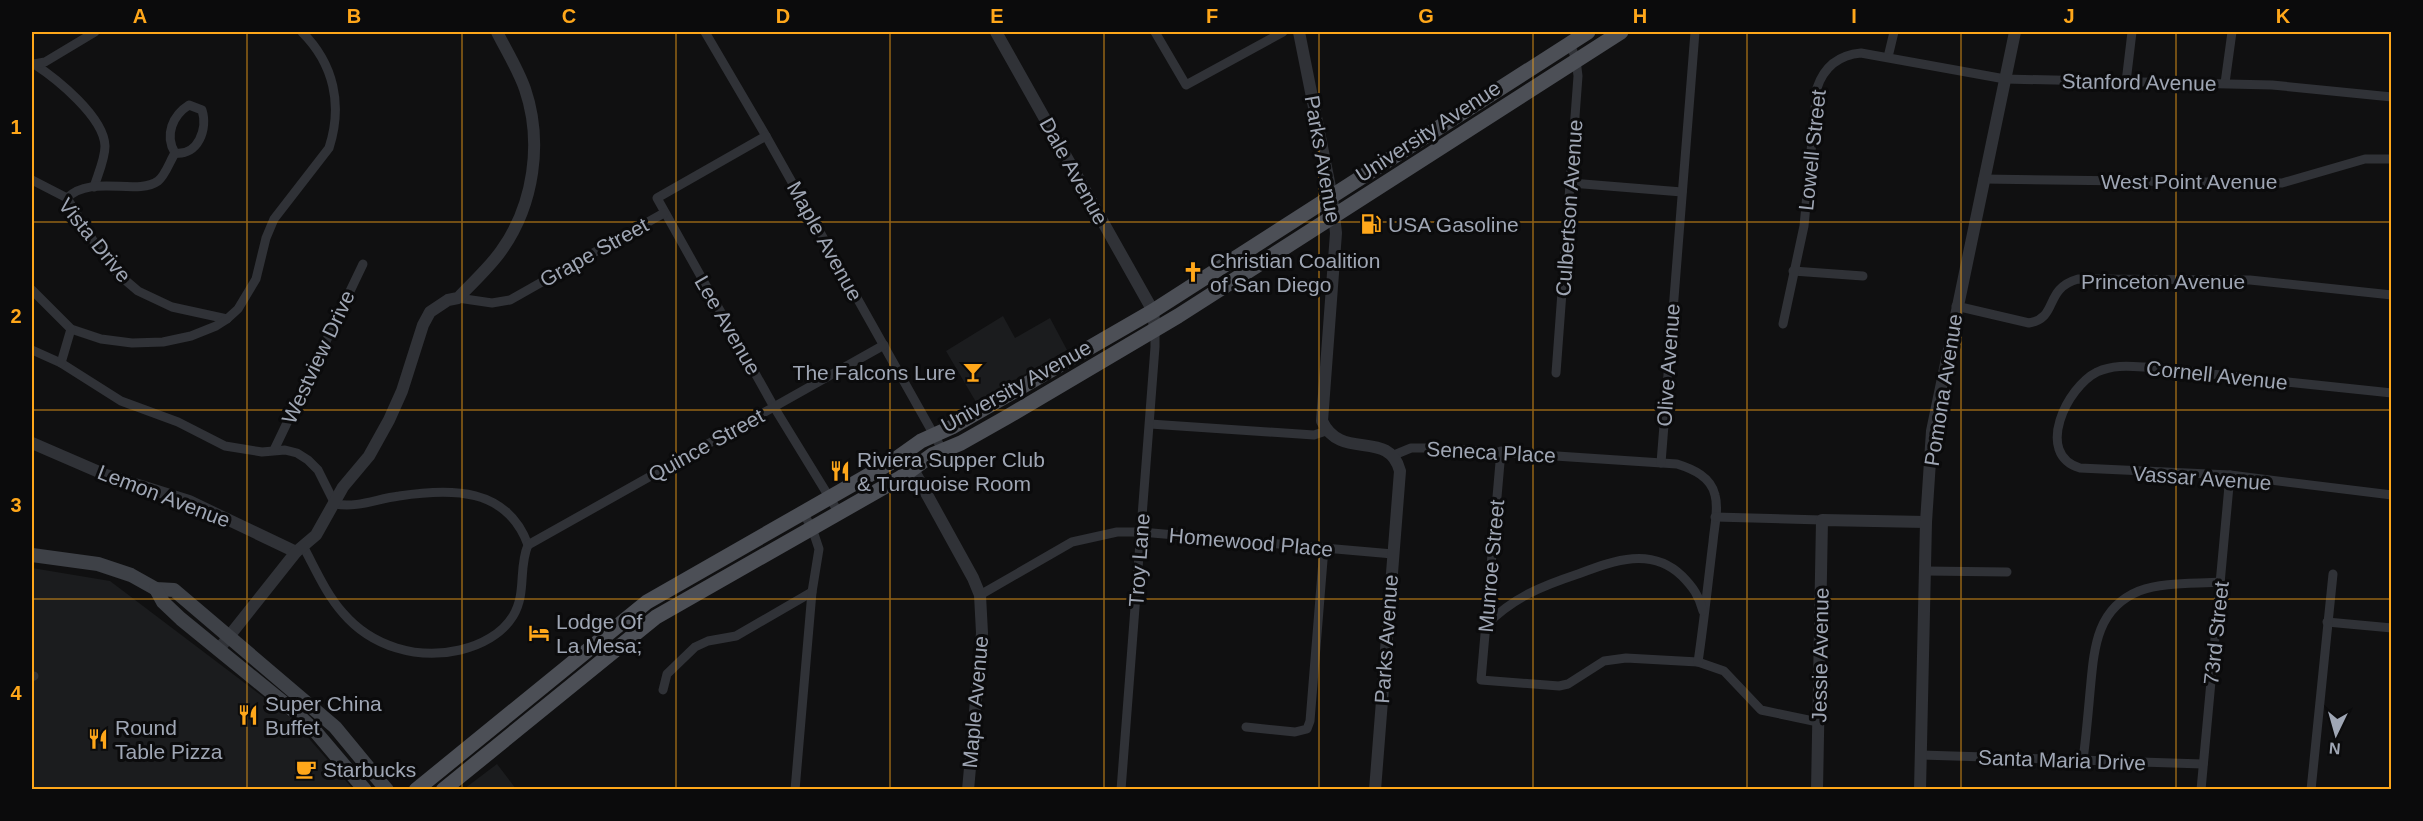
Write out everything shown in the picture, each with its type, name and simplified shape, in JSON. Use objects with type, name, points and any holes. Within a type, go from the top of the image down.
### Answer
[{"type":"main road","name":"University Avenue","points":[[416,789],[647,602],[830,498],[934,434],[952,427],[1153,311],[1588,32]]},
{"type":"main road","name":"University Avenue","points":[[443,789],[656,617],[839,513],[932,455],[1007,417],[1155,331],[1621,32]]},
{"type":"main road","points":[[32,555],[98,564],[131,575],[156,589],[174,590],[335,728],[387,789]]},
{"type":"main road","points":[[156,589],[163,602],[320,735],[365,789]]},
{"type":"street","points":[[33,63],[45,62],[94,32]]},
{"type":"street","points":[[32,290],[71,329],[116,342],[147,343],[191,336],[227,319],[238,309],[256,279],[266,238],[274,219],[329,148],[332,137],[336,102],[332,80],[322,58],[302,32]]},
{"type":"street","points":[[219,649],[300,549],[316,535],[343,487],[369,456],[402,391],[423,325],[430,312],[448,300],[458,298],[501,251],[524,205],[533,173],[535,142],[533,119],[525,88],[497,32]]},
{"type":"street","name":"Maple Avenue","points":[[705,32],[766,135],[943,451]]},
{"type":"street","name":"Dale Avenue","points":[[996,32],[1153,311]]},
{"type":"street","points":[[1155,32],[1186,85],[1283,32]]},
{"type":"street","name":"Parks Avenue","points":[[1299,32],[1332,197],[1336,233],[1322,421],[1326,431]]},
{"type":"street","name":"Olive Avenue","points":[[1661,463],[1695,32]]},
{"type":"street","points":[[1888,57],[1894,32]]},
{"type":"street","name":"Pomona Avenue","points":[[1920,789],[1926,522],[1932,431],[2014,32]]},
{"type":"street","points":[[2126,82],[2132,32]]},
{"type":"street","points":[[2225,83],[2232,32]]},
{"type":"street","name":"Culbertson Avenue","points":[[1556,374],[1578,76],[1576,60],[1570,44]]},
{"type":"street","name":"Lowell Street","points":[[1783,324],[1804,226],[1815,102],[1819,81],[1832,64],[1849,54],[1861,53],[1888,57]]},
{"type":"street","name":"Stanford Avenue","points":[[1888,57],[2005,79],[2272,85],[2391,97]]},
{"type":"street","points":[[33,63],[49,73],[85,108],[103,135],[105,149],[94,187]]},
{"type":"street","points":[[67,198],[74,191],[94,187],[149,186],[160,180],[175,153],[170,135],[173,122],[184,108],[195,105],[202,110],[204,115],[201,137],[188,151],[182,154],[175,153]]},
{"type":"street","name":"Grape Street","points":[[458,298],[492,303],[510,300],[664,213],[657,198],[766,135]]},
{"type":"street","name":"West Point Avenue","points":[[1983,179],[2282,183],[2365,159],[2391,159]]},
{"type":"street","name":"Vista Drive","points":[[32,180],[67,198],[94,242],[118,274],[138,291],[172,307],[227,319]]},
{"type":"street","points":[[1571,183],[1682,192]]},
{"type":"street","name":"Lee Avenue","points":[[664,213],[774,407],[839,513]]},
{"type":"street","name":"Westview Drive","points":[[274,450],[363,264]]},
{"type":"street","points":[[1793,271],[1863,276]]},
{"type":"street","name":"Princeton Avenue","points":[[1956,306],[2029,323],[2034,322],[2047,313],[2056,291],[2064,284],[2078,279],[2250,280],[2391,295]]},
{"type":"street","points":[[1153,311],[1155,331]]},
{"type":"street","points":[[62,363],[71,329]]},
{"type":"street","name":"Troy Lane","points":[[1121,789],[1150,424],[1155,331]]},
{"type":"street","name":"Quince Street","points":[[528,545],[884,345]]},
{"type":"street","points":[[32,350],[62,363],[121,401],[178,422],[225,446],[262,452],[291,451],[308,460],[318,470],[335,504]]},
{"type":"street","name":"Cornell Avenue","points":[[2062,413],[2073,393],[2090,376],[2106,369],[2124,366],[2391,393]]},
{"type":"street","name":"Vassar Avenue","points":[[2062,413],[2058,448],[2064,460],[2075,467],[2104,471],[2230,476],[2391,495]]},
{"type":"street","points":[[1150,424],[1314,435],[1326,431],[1349,444],[1383,447],[1394,455]]},
{"type":"street","name":"Lemon Avenue","points":[[32,443],[106,475],[189,501],[300,549]]},
{"type":"street","name":"Seneca Place","points":[[1394,455],[1411,448],[1501,451],[1661,463]]},
{"type":"street","name":"Munroe Street","points":[[1501,451],[1481,680],[1559,686],[1568,684],[1604,661],[1626,658],[1698,662]]},
{"type":"street","name":"Maple Avenue","points":[[904,453],[973,578],[980,595],[982,633],[968,789]]},
{"type":"street","name":"Parks Avenue","points":[[1375,789],[1400,471],[1394,455]]},
{"type":"street","points":[[1661,463],[1677,464],[1694,469],[1707,480],[1715,495],[1715,517],[1705,616],[1698,662],[1724,671],[1761,710],[1818,722]]},
{"type":"street","name":"73rd Street","points":[[2201,789],[2230,476]]},
{"type":"street","points":[[300,549],[336,604],[371,637],[393,647],[428,654],[465,649],[488,639],[504,627],[514,615],[521,599],[523,557],[528,545],[520,526],[508,512],[494,502],[469,494],[425,493],[398,496],[350,507],[335,504]]},
{"type":"street","points":[[795,789],[812,592],[819,549],[813,528],[804,513]]},
{"type":"street","points":[[1715,517],[1926,522]]},
{"type":"street","name":"Jessie Avenue","points":[[1817,789],[1822,520]]},
{"type":"street","name":"Homewood Place","points":[[980,595],[1072,542],[1117,532],[1141,532],[1393,554]]},
{"type":"street","points":[[1246,727],[1295,732],[1306,729],[1310,721],[1324,548]]},
{"type":"street","points":[[1486,625],[1500,611],[1529,592],[1611,562],[1641,558],[1662,562],[1678,572],[1694,588],[1705,616]]},
{"type":"street","points":[[1925,571],[2007,572]]},
{"type":"street","points":[[2311,789],[2333,574]]},
{"type":"street","points":[[2084,760],[2095,645],[2108,616],[2121,601],[2140,591],[2160,586],[2221,582]]},
{"type":"street","points":[[663,690],[667,674],[695,647],[708,641],[736,636],[812,592]]},
{"type":"street","points":[[2327,622],[2391,628]]},
{"type":"street","name":"Santa Maria Drive","points":[[1921,755],[2203,764]]},
{"type":"shaded area","points":[[1003,316],[1015,338],[1050,318],[1067,350],[976,402],[946,351]]},
{"type":"shaded area","points":[[32,568],[110,581],[291,718],[353,789],[32,789]]},
{"type":"shaded area","points":[[497,764],[516,789],[464,789]]},
{"type":"place","name":"USA Gasoline","points":[[1371,224]]},
{"type":"place","name":"Christian Coalition of San Diego","points":[[1193,272]]},
{"type":"place","name":"The Falcons Lure","points":[[973,372]]},
{"type":"place","name":"Riviera Supper Club & Turquoise Room","points":[[840,471]]},
{"type":"place","name":"Lodge Of La Mesa;","points":[[539,633]]},
{"type":"place","name":"Super China Buffet","points":[[248,715]]},
{"type":"place","name":"Round Table Pizza","points":[[98,739]]},
{"type":"place","name":"Starbucks","points":[[306,769]]}]
